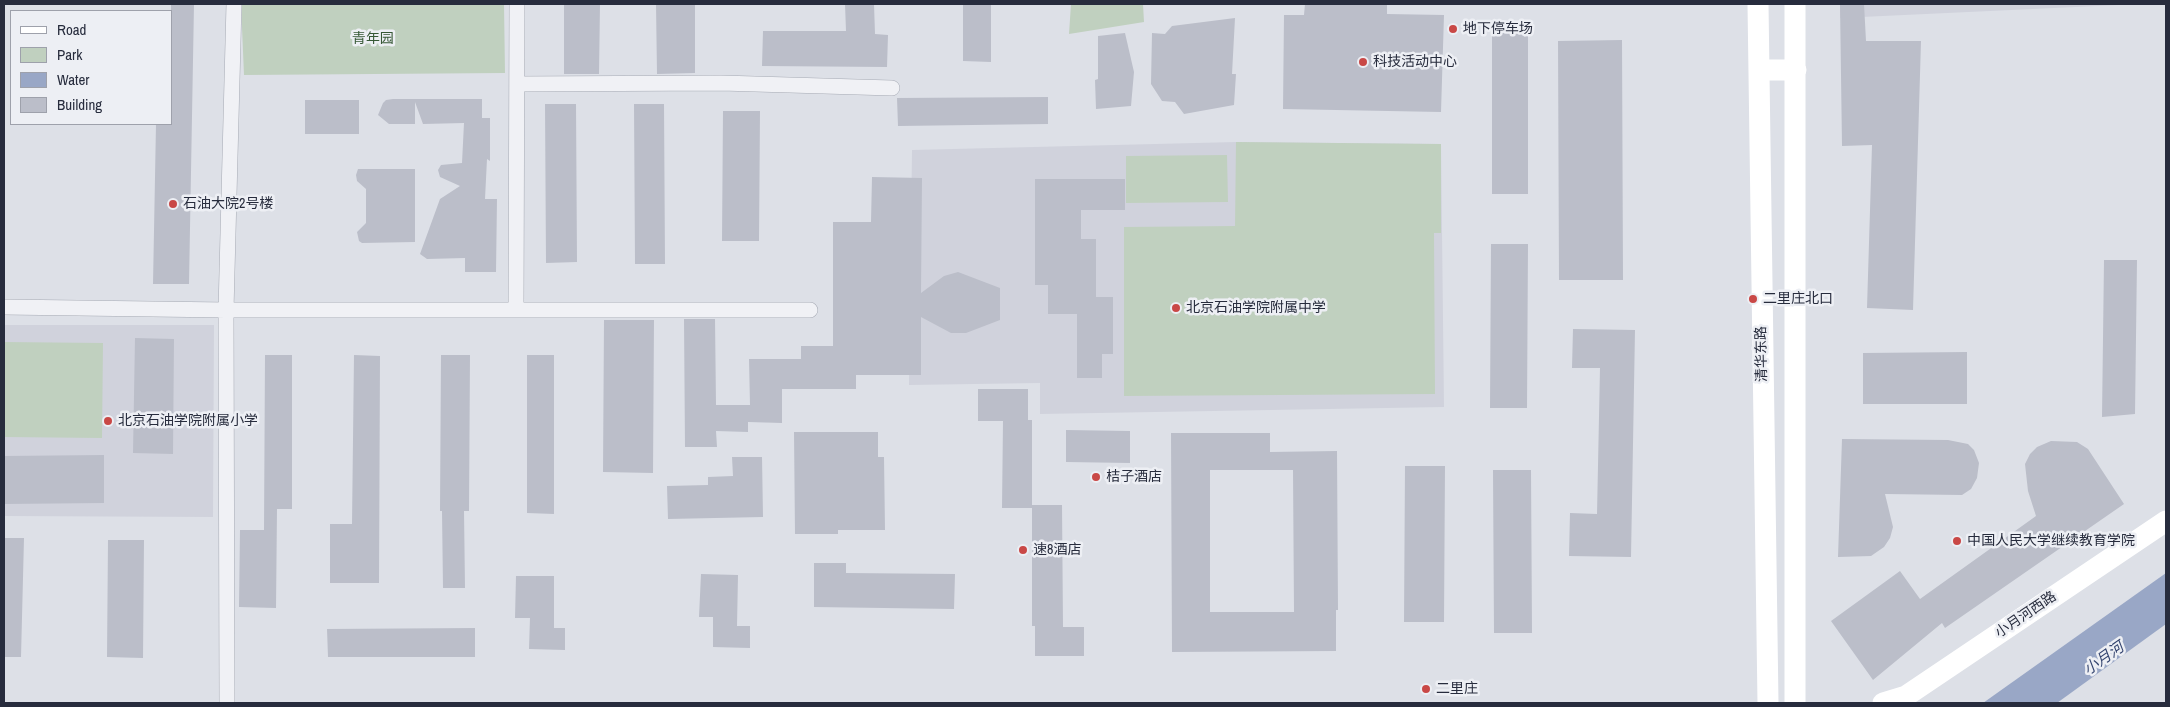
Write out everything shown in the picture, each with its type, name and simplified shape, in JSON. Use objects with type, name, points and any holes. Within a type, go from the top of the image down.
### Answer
[{"type":"main road","name":"清华东路","points":[[1758,4],[1768,703]]},
{"type":"main road","points":[[1795,4],[1795,703]]},
{"type":"main road","points":[[1758,70],[1796,70]]},
{"type":"main road","name":"小月河西路","points":[[1883,703],[1906,696],[2166,521]]},
{"type":"street","points":[[227,703],[226,310],[234,4]]},
{"type":"street","points":[[516,309],[517,4]]},
{"type":"street","points":[[517,84],[720,83],[892,88]]},
{"type":"street","points":[[4,307],[226,310],[810,310]]},
{"type":"shaded area","points":[[1840,4],[2140,4],[1840,18]]},
{"type":"shaded area","name":"北京石油学院附属中学","points":[[1236,142],[1441,144],[1444,407],[1040,414],[1040,383],[909,385],[912,150]]},
{"type":"shaded area","name":"北京石油学院附属小学","points":[[4,325],[214,325],[213,517],[4,516]]},
{"type":"green space","name":"青年园","points":[[241,4],[504,4],[505,73],[244,75]]},
{"type":"green space","points":[[1071,4],[1143,4],[1144,22],[1069,34]]},
{"type":"green space","points":[[1236,142],[1441,144],[1441,233],[1434,233],[1435,394],[1124,396],[1124,227],[1235,226]]},
{"type":"green space","points":[[1227,155],[1228,202],[1126,203],[1126,156]]},
{"type":"green space","points":[[4,342],[103,343],[102,438],[4,437]]},
{"type":"water","name":"小月河","points":[[2166,573],[2166,624],[2057,703],[1983,703]]},
{"type":"building","name":"石油大院2号楼","points":[[171,4],[194,4],[189,284],[153,284],[156,125],[172,125]]},
{"type":"building","points":[[564,4],[600,4],[599,74],[564,74]]},
{"type":"building","points":[[656,4],[695,4],[695,73],[657,74]]},
{"type":"building","points":[[845,4],[874,4],[875,34],[888,35],[887,67],[762,66],[763,31],[846,31]]},
{"type":"building","points":[[963,4],[991,4],[991,62],[963,61]]},
{"type":"building","name":"科技活动中心","points":[[1305,4],[1387,4],[1387,14],[1444,15],[1441,112],[1283,109],[1284,15],[1304,15]]},
{"type":"building","points":[[1840,4],[1864,4],[1866,41],[1921,41],[1913,310],[1867,308],[1872,145],[1842,146]]},
{"type":"building","points":[[1235,18],[1232,74],[1236,74],[1234,105],[1184,114],[1175,102],[1162,101],[1151,84],[1152,33],[1165,34],[1172,26]]},
{"type":"building","points":[[1492,31],[1528,31],[1528,194],[1492,194]]},
{"type":"building","points":[[1125,33],[1134,72],[1131,106],[1096,109],[1095,80],[1098,79],[1098,36]]},
{"type":"building","points":[[1622,40],[1623,280],[1559,280],[1558,41]]},
{"type":"building","points":[[1048,97],[1048,124],[898,126],[897,98]]},
{"type":"building","points":[[482,99],[482,118],[490,118],[490,161],[487,159],[485,199],[497,199],[496,272],[465,272],[465,258],[427,259],[420,254],[440,199],[460,186],[440,177],[438,170],[441,165],[462,163],[464,123],[423,124],[415,102],[415,124],[389,124],[378,115],[383,103],[386,100]]},
{"type":"building","points":[[305,100],[359,100],[359,134],[305,134]]},
{"type":"building","points":[[545,104],[576,104],[577,262],[546,263]]},
{"type":"building","points":[[634,104],[664,104],[665,264],[635,264]]},
{"type":"building","points":[[723,111],[760,111],[759,241],[722,241]]},
{"type":"building","points":[[358,169],[415,169],[415,242],[362,243],[359,241],[357,232],[366,223],[366,189],[357,181]]},
{"type":"building","points":[[872,177],[922,178],[921,293],[944,276],[958,272],[1000,288],[1000,320],[966,333],[951,333],[921,317],[921,375],[856,375],[856,389],[782,389],[782,423],[748,422],[748,432],[716,431],[717,447],[685,447],[684,319],[715,319],[716,405],[750,405],[749,359],[801,359],[801,346],[833,346],[833,222],[871,222]]},
{"type":"building","points":[[1035,179],[1125,179],[1125,210],[1081,210],[1081,239],[1096,239],[1096,297],[1113,297],[1113,354],[1102,354],[1102,378],[1077,378],[1077,314],[1048,314],[1048,285],[1035,285]]},
{"type":"building","points":[[1491,244],[1528,244],[1527,408],[1490,408]]},
{"type":"building","points":[[2104,260],[2137,260],[2135,414],[2102,417]]},
{"type":"building","points":[[604,320],[654,320],[653,473],[603,472]]},
{"type":"building","points":[[1573,329],[1635,330],[1631,557],[1569,556],[1570,513],[1597,514],[1600,368],[1572,368]]},
{"type":"building","points":[[135,338],[174,339],[173,454],[133,453]]},
{"type":"building","points":[[1967,352],[1967,404],[1863,404],[1863,353]]},
{"type":"building","points":[[265,355],[292,355],[292,509],[277,509],[276,608],[239,607],[240,530],[264,530]]},
{"type":"building","points":[[354,355],[380,356],[379,583],[330,583],[330,524],[352,524]]},
{"type":"building","points":[[441,355],[470,355],[469,511],[464,511],[465,588],[443,588],[442,511],[440,511]]},
{"type":"building","points":[[527,355],[554,355],[554,514],[527,513]]},
{"type":"building","points":[[978,389],[1028,389],[1028,420],[1032,420],[1032,508],[1002,508],[1003,421],[978,421]]},
{"type":"building","points":[[1066,430],[1130,431],[1130,463],[1066,462]]},
{"type":"building","points":[[794,432],[878,432],[878,457],[884,457],[885,530],[838,530],[838,534],[795,534]]},
{"type":"building","points":[[1171,433],[1270,433],[1270,452],[1337,451],[1338,610],[1336,610],[1336,651],[1172,652]],"holes":[[[1210,470],[1293,470],[1294,612],[1210,612]]]},
{"type":"building","points":[[1842,439],[1948,440],[1968,444],[1974,450],[1979,463],[1977,478],[1971,489],[1962,495],[1885,494],[1893,527],[1890,538],[1884,547],[1871,556],[1838,557]]},
{"type":"building","points":[[2051,441],[2077,442],[2088,449],[2124,504],[1945,628],[1942,623],[1873,680],[1831,621],[1900,571],[1920,599],[2036,516],[2028,491],[2025,464],[2030,454],[2037,447]]},
{"type":"building","points":[[104,455],[104,503],[4,504],[4,456]]},
{"type":"building","points":[[732,457],[762,457],[763,517],[668,519],[667,486],[708,485],[708,477],[733,476]]},
{"type":"building","points":[[1405,466],[1445,466],[1444,622],[1404,622]]},
{"type":"building","points":[[1493,470],[1531,470],[1532,633],[1494,633]]},
{"type":"building","points":[[1032,505],[1062,505],[1063,627],[1084,627],[1084,656],[1035,656],[1035,626],[1032,626]]},
{"type":"building","points":[[4,538],[24,538],[21,657],[4,657]]},
{"type":"building","points":[[108,540],[144,540],[143,658],[107,657]]},
{"type":"building","points":[[814,563],[846,563],[846,573],[955,574],[954,609],[814,607]]},
{"type":"building","points":[[701,574],[738,575],[737,626],[750,626],[750,648],[713,647],[713,617],[699,617]]},
{"type":"building","points":[[516,576],[554,576],[554,628],[565,628],[565,650],[529,649],[530,618],[515,618]]},
{"type":"building","points":[[475,628],[475,657],[328,657],[327,629]]},
{"type":"place","name":"地下停车场","points":[[1453,29]]},
{"type":"place","name":"科技活动中心","points":[[1363,62]]},
{"type":"place","name":"石油大院2号楼","points":[[173,204]]},
{"type":"place","name":"二里庄北口","points":[[1753,299]]},
{"type":"place","name":"北京石油学院附属中学","points":[[1176,308]]},
{"type":"place","name":"北京石油学院附属小学","points":[[108,421]]},
{"type":"place","name":"桔子酒店","points":[[1096,477]]},
{"type":"place","name":"中国人民大学继续教育学院","points":[[1957,541]]},
{"type":"place","name":"速8酒店","points":[[1023,550]]},
{"type":"place","name":"二里庄","points":[[1426,689]]}]
